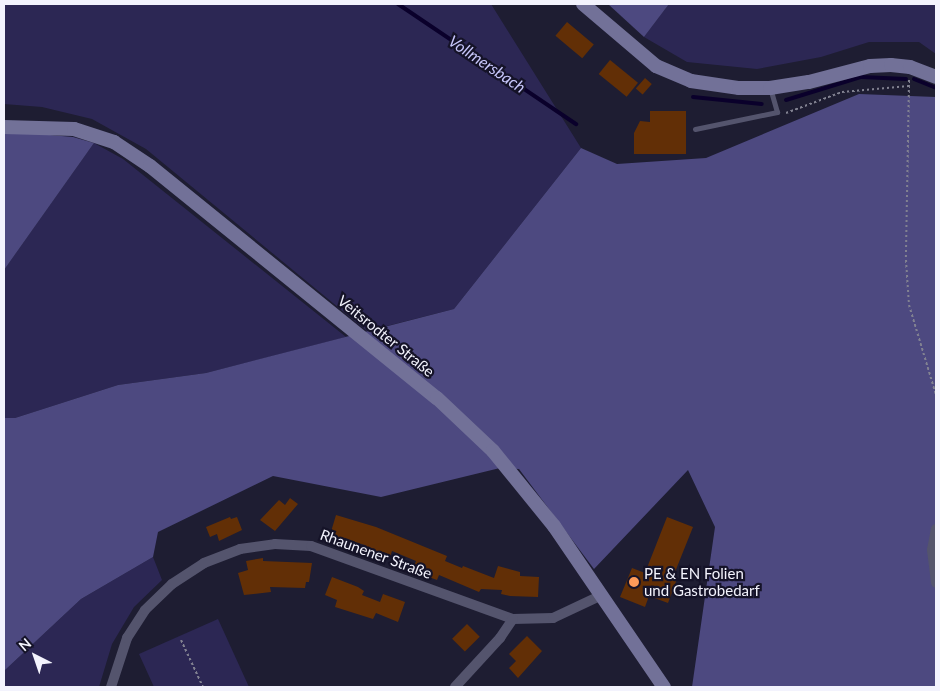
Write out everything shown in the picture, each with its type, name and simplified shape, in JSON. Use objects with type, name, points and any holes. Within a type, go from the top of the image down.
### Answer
[{"type":"street","points":[[583,4],[635,50],[672,75],[715,86],[770,88],[809,82],[870,66],[910,67],[936,77]]},
{"type":"street","name":"Veitsrodter Straße","points":[[4,127],[74,129],[114,142],[150,166],[437,398],[493,451],[554,526],[664,687]]},
{"type":"street","points":[[936,528],[932,550],[936,583]]},
{"type":"street","name":"Rhaunener Straße","points":[[111,687],[127,638],[145,610],[172,584],[204,562],[240,550],[274,544],[311,546],[513,619],[553,618],[602,595]]},
{"type":"street","points":[[454,687],[500,638],[513,619]]},
{"type":"lane","points":[[695,129],[777,112],[770,88]]},
{"type":"path","points":[[910,67],[906,260],[909,304],[936,395]]},
{"type":"path","points":[[777,112],[790,114],[842,92],[909,86]]},
{"type":"path","points":[[181,640],[203,687]]},
{"type":"shaded area","points":[[4,4],[491,4],[581,148],[454,309],[367,331],[146,149],[92,119],[42,107],[4,104]]},
{"type":"shaded area","points":[[608,4],[669,4],[644,37]]},
{"type":"shaded area","points":[[669,4],[936,4],[936,54],[919,42],[869,42],[821,57],[757,69],[687,62],[644,37]]},
{"type":"shaded area","points":[[859,94],[936,97],[936,687],[692,687],[715,527],[688,470],[594,569],[519,469],[500,468],[381,497],[273,476],[158,532],[153,557],[81,599],[4,671],[4,418],[15,418],[118,385],[206,373],[454,309],[581,148],[617,164],[706,158]]},
{"type":"shaded area","points":[[16,132],[73,137],[94,143],[4,270],[4,133]]},
{"type":"shaded area","points":[[94,143],[123,159],[346,337],[206,373],[118,385],[15,418],[4,418],[4,270]]},
{"type":"shaded area","points":[[153,557],[162,580],[134,607],[112,644],[99,687],[4,687],[4,671],[81,599]]},
{"type":"shaded area","points":[[218,619],[249,687],[154,687],[139,654]]},
{"type":"building","points":[[567,22],[594,44],[582,58],[555,36]]},
{"type":"building","points":[[610,60],[638,83],[627,97],[599,74]]},
{"type":"building","points":[[645,78],[652,84],[643,94],[636,89]]},
{"type":"building","points":[[650,111],[686,111],[686,154],[634,154],[634,133],[640,121],[650,122]]},
{"type":"building","points":[[290,498],[298,504],[275,531],[260,520],[279,500],[285,505]]},
{"type":"building","points":[[336,515],[376,527],[447,556],[445,561],[494,578],[498,566],[520,572],[520,576],[539,577],[538,597],[510,596],[501,594],[502,590],[481,589],[479,592],[439,575],[437,580],[412,571],[416,561],[392,551],[390,557],[368,550],[365,545],[330,535]]},
{"type":"building","points":[[230,517],[231,519],[237,517],[242,530],[219,541],[217,534],[210,537],[206,527]]},
{"type":"building","points":[[667,517],[693,527],[673,577],[677,579],[668,603],[649,596],[645,607],[620,597],[632,568],[645,573]]},
{"type":"building","points":[[263,558],[263,561],[312,563],[309,582],[306,582],[305,588],[270,587],[271,592],[244,595],[238,573],[248,570],[246,561]]},
{"type":"building","points":[[332,577],[358,587],[364,591],[362,595],[380,602],[383,594],[405,602],[398,622],[376,613],[373,619],[335,607],[337,600],[325,595]]},
{"type":"building","points":[[467,624],[480,637],[465,652],[452,639]]},
{"type":"building","points":[[527,636],[542,651],[518,678],[509,668],[516,661],[509,654]]},
{"type":"waterway","name":"Vollmersbach","points":[[398,4],[576,124]]},
{"type":"waterway","name":"Vollmersbach","points":[[786,100],[861,77],[906,79]]},
{"type":"waterway","name":"Vollmersbach","points":[[914,79],[936,88]]},
{"type":"waterway","name":"Vollmersbach","points":[[693,97],[762,104]]},
{"type":"place","name":"PE & EN Folien und Gastrobedarf","points":[[634,582]]}]
